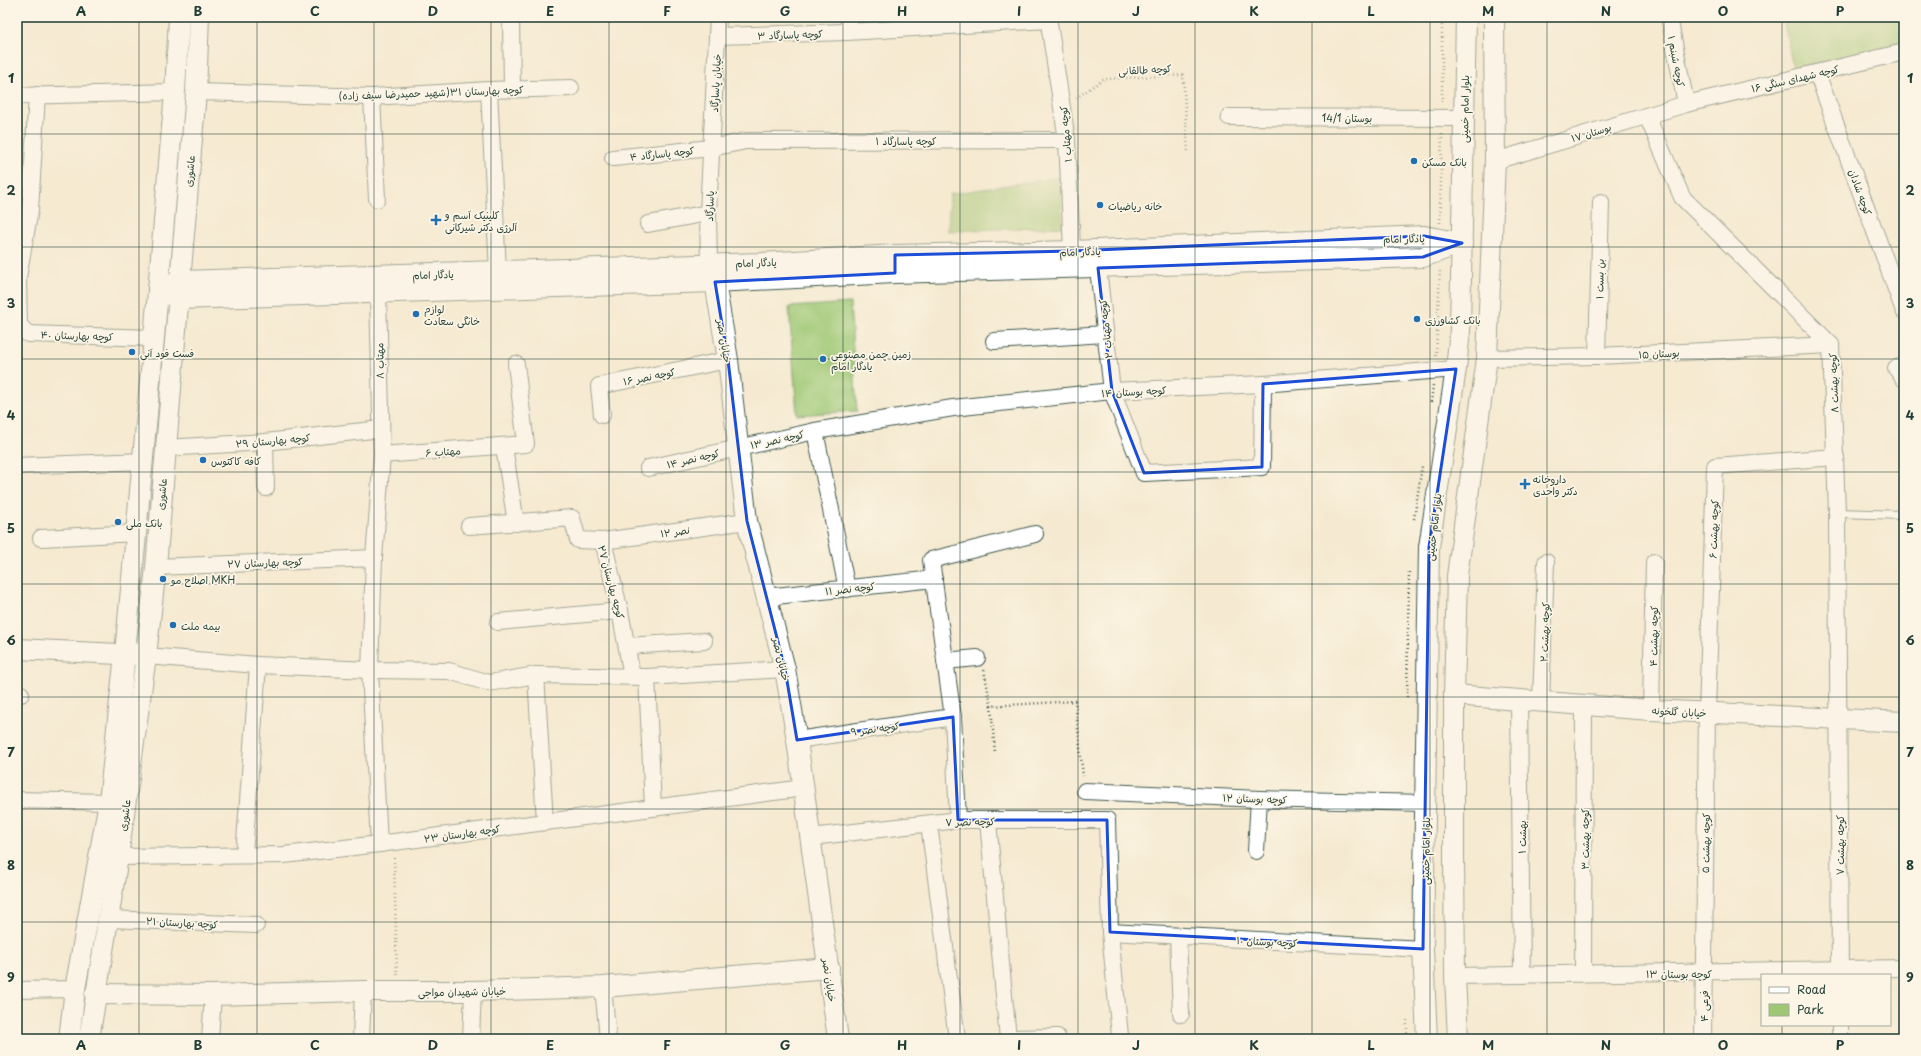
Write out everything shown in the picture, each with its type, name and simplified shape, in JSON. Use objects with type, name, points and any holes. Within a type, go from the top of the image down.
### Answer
[{"type":"street","name":"عاشوری","points":[[68,1039],[109,802],[118,654],[137,533],[175,92],[179,17]]},
{"type":"street","name":"عاشوری","points":[[88,1039],[118,857],[146,656],[156,567],[196,92],[200,17]]},
{"type":"street","points":[[511,17],[512,89]]},
{"type":"street","name":"خیابان پاسارگاد","points":[[712,148],[718,17]]},
{"type":"street","name":"بلوار امام خمینی","points":[[1427,1039],[1423,949],[1429,547],[1456,369],[1460,330],[1466,17]]},
{"type":"street","points":[[1458,1039],[1455,976],[1454,856],[1454,695],[1457,576],[1487,358],[1495,161],[1494,17]]},
{"type":"street","name":"کوچه شبنم ۱","points":[[1669,17],[1686,104]]},
{"type":"street","name":"کوچه پاسارگاد ۳","points":[[717,36],[849,25],[1048,18]]},
{"type":"street","name":"کوچه مهتاب ۱","points":[[1048,18],[1063,106],[1067,140],[1072,252]]},
{"type":"street","name":"کوچه شهدای سنگی ۱۶","points":[[1686,104],[1904,52]]},
{"type":"street","name":"کوچه شادان","points":[[1818,73],[1904,311]]},
{"type":"street","name":"کوچه بهارستان ۳۱(شهید حمیدرضا سیف زاده)","points":[[196,92],[372,96],[512,89],[571,88]]},
{"type":"street","points":[[489,90],[498,272]]},
{"type":"street","points":[[17,96],[175,92]]},
{"type":"street","name":"کوچه بهارستان ۴۰","points":[[37,95],[30,210],[18,277],[18,325],[28,334],[154,338]]},
{"type":"street","points":[[372,96],[377,199]]},
{"type":"street","name":"بوستان ۱۷","points":[[1495,161],[1686,104]]},
{"type":"street","name":"کوچه بهشت ۸","points":[[1647,116],[1682,197],[1831,345],[1836,457],[1838,720]]},
{"type":"street","name":"بوستان 14/1","points":[[1229,117],[1464,118]]},
{"type":"street","name":"کوچه پاسارگاد ۱","points":[[712,148],[746,141],[1067,140]]},
{"type":"street","name":"کوچه پاسارگاد ۴","points":[[613,158],[712,148]]},
{"type":"street","name":"پاسارگاد","points":[[712,148],[708,213],[712,273]]},
{"type":"street","name":"بن بست ۱","points":[[1597,356],[1601,202]]},
{"type":"street","points":[[648,224],[708,213]]},
{"type":"street","name":"یادگار امام","points":[[214,289],[378,292],[895,264],[1072,252],[1424,236],[1462,243]]},
{"type":"street","name":"یادگار امام","points":[[895,264],[1098,268],[1423,257],[1462,243]]},
{"type":"street","name":"کوچه مهتاب ۲","points":[[1098,268],[1112,391],[1144,473],[1262,467],[1263,384]]},
{"type":"street","name":"یادگار امام","points":[[158,288],[179,290],[214,289],[498,272],[712,273]]},
{"type":"street","name":"خیابان نصر","points":[[712,273],[728,360],[747,521],[785,669],[797,740],[838,1039]]},
{"type":"street","name":"مهتاب ۸","points":[[378,292],[382,456],[374,558],[370,670],[386,843]]},
{"type":"street","points":[[994,341],[1105,334]]},
{"type":"street","name":"بوستان ۱۵","points":[[1487,358],[1597,356],[1831,345]]},
{"type":"street","name":"کوچه نصر ۱۶","points":[[602,415],[599,386],[728,360]]},
{"type":"street","name":"مهتاب ۶","points":[[382,456],[526,444],[516,364]]},
{"type":"street","name":"کوچه بوستان ۱۴","points":[[815,431],[953,408],[1112,391],[1263,384],[1456,369]]},
{"type":"street","name":"کوچه بهارستان ۲۹","points":[[165,448],[265,442],[381,429]]},
{"type":"street","points":[[815,431],[847,589]]},
{"type":"street","name":"کوچه نصر ۱۳","points":[[738,447],[815,431]]},
{"type":"street","points":[[265,442],[266,488]]},
{"type":"street","points":[[504,447],[516,522]]},
{"type":"street","name":"کوچه نصر ۱۴","points":[[648,468],[738,447]]},
{"type":"street","name":"کوچه بهشت ۶","points":[[1708,713],[1715,466],[1836,457]]},
{"type":"street","points":[[17,466],[142,461]]},
{"type":"street","name":"کوچه بهارستان ۲۷","points":[[468,526],[572,518],[578,540],[603,541],[627,646],[639,676],[653,808]]},
{"type":"street","name":"نصر ۱۲","points":[[603,541],[747,521]]},
{"type":"street","points":[[41,538],[137,533]]},
{"type":"street","points":[[958,820],[953,717],[932,560],[1035,534]]},
{"type":"street","name":"کوچه بهارستان ۲۷","points":[[156,567],[374,558]]},
{"type":"street","name":"کوچه بهشت ۲","points":[[1541,701],[1546,562]]},
{"type":"street","name":"کوچه بهشت ۴","points":[[1651,710],[1654,562]]},
{"type":"street","name":"کوچه نصر ۱۱","points":[[766,596],[934,579]]},
{"type":"street","points":[[498,622],[620,611]]},
{"type":"street","points":[[627,646],[704,641]]},
{"type":"street","points":[[17,649],[118,654],[258,665],[370,670],[449,671],[489,683],[536,675],[639,676],[785,669]]},
{"type":"street","points":[[945,661],[977,658]]},
{"type":"street","points":[[244,855],[258,665]]},
{"type":"street","points":[[536,675],[545,822]]},
{"type":"street","name":"خیابان گلخونه","points":[[1454,695],[1651,710],[1904,722]]},
{"type":"street","name":"بهشت ۱","points":[[1520,700],[1522,975]]},
{"type":"street","name":"کوچه بهشت ۳","points":[[1583,973],[1584,705]]},
{"type":"street","name":"کوچه بهشت ۵","points":[[1704,972],[1708,713]]},
{"type":"street","name":"کوچه نصر ۹","points":[[797,740],[953,717]]},
{"type":"street","name":"کوچه بهشت ۷","points":[[1838,720],[1840,973]]},
{"type":"street","points":[[1426,794],[1432,791],[1440,793],[1448,791],[1454,785]]},
{"type":"street","name":"کوچه بهارستان ۲۳","points":[[118,857],[284,854],[386,843],[804,788]]},
{"type":"street","name":"کوچه بوستان ۱۲","points":[[1084,791],[1259,799],[1426,794]]},
{"type":"street","points":[[1256,851],[1259,799]]},
{"type":"street","points":[[17,800],[109,802]]},
{"type":"street","name":"کوچه نصر ۷","points":[[811,837],[958,820],[1107,820],[1110,932]]},
{"type":"street","points":[[988,821],[1008,1038],[1057,1037],[1058,1039]]},
{"type":"street","points":[[929,824],[957,1039]]},
{"type":"street","points":[[1424,855],[1431,849],[1439,848],[1448,850],[1454,856]]},
{"type":"street","name":"کوچه بهارستان ۲۱","points":[[108,919],[256,925]]},
{"type":"street","points":[[1110,932],[1120,1036]]},
{"type":"street","name":"کوچه بوستان ۱۰","points":[[1110,932],[1423,949]]},
{"type":"street","points":[[1178,936],[1181,1014]]},
{"type":"street","name":"خیابان شهیدان مواجی","points":[[95,994],[213,995],[362,991],[473,991],[602,987],[829,968]]},
{"type":"street","name":"کوچه بوستان ۱۳","points":[[1455,976],[1704,972],[1840,973],[1904,968]]},
{"type":"street","name":"فرعی ۴","points":[[1704,972],[1704,1039]]},
{"type":"street","points":[[602,987],[608,1039]]},
{"type":"street","points":[[17,990],[76,989]]},
{"type":"street","points":[[361,1039],[362,991]]},
{"type":"street","points":[[470,1039],[473,991]]},
{"type":"street","points":[[210,1039],[213,995]]},
{"type":"street","points":[[1840,1026],[1840,1039]]},
{"type":"lane","points":[[1837,513],[1904,514]]},
{"type":"path","name":"کوچه طالقانی","points":[[1063,106],[1104,79],[1182,75],[1188,152]]},
{"type":"path","points":[[977,658],[983,665],[991,706],[995,753]]},
{"type":"path","points":[[991,706],[1075,700],[1084,791]]},
{"type":"path","points":[[386,843],[397,991]]},
{"type":"highlighted area","points":[[1424,236],[1462,243],[1423,257],[1098,268],[1112,391],[1144,473],[1262,467],[1263,384],[1456,369],[1429,547],[1423,949],[1110,932],[1107,820],[958,820],[953,717],[797,740],[785,669],[747,521],[728,360],[715,282],[895,273],[895,255],[1072,251]]},
{"type":"green space","points":[[1783,17],[1904,17],[1904,42],[1793,69]]},
{"type":"green space","points":[[1061,177],[1062,227],[948,231],[950,194]]},
{"type":"green space","name":"زمین چمن مصنوعی یادگار امام","points":[[850,303],[857,411],[797,415],[789,307]]},
{"type":"place","name":"بانک مسکن","points":[[1414,161]]},
{"type":"place","name":"خانه ریاضیات","points":[[1100,205]]},
{"type":"place","name":"کلینیک آسم و آلرژی دکتر شیرکانی","points":[[436,220]]},
{"type":"place","name":"لوازم خانگی سعادت","points":[[416,314]]},
{"type":"place","name":"بانک کشاورزی","points":[[1417,319]]},
{"type":"place","name":"فست فود آنی","points":[[132,352]]},
{"type":"place","name":"زمین چمن مصنوعی یادگار امام","points":[[823,359]]},
{"type":"place","name":"کافه کاکتوس","points":[[203,460]]},
{"type":"place","name":"داروخانه دکتر واحدی","points":[[1525,484]]},
{"type":"place","name":"بانک ملی","points":[[118,522]]},
{"type":"place","name":"اصلاح مو MKH","points":[[163,579]]},
{"type":"place","name":"بیمه ملت","points":[[173,625]]}]
